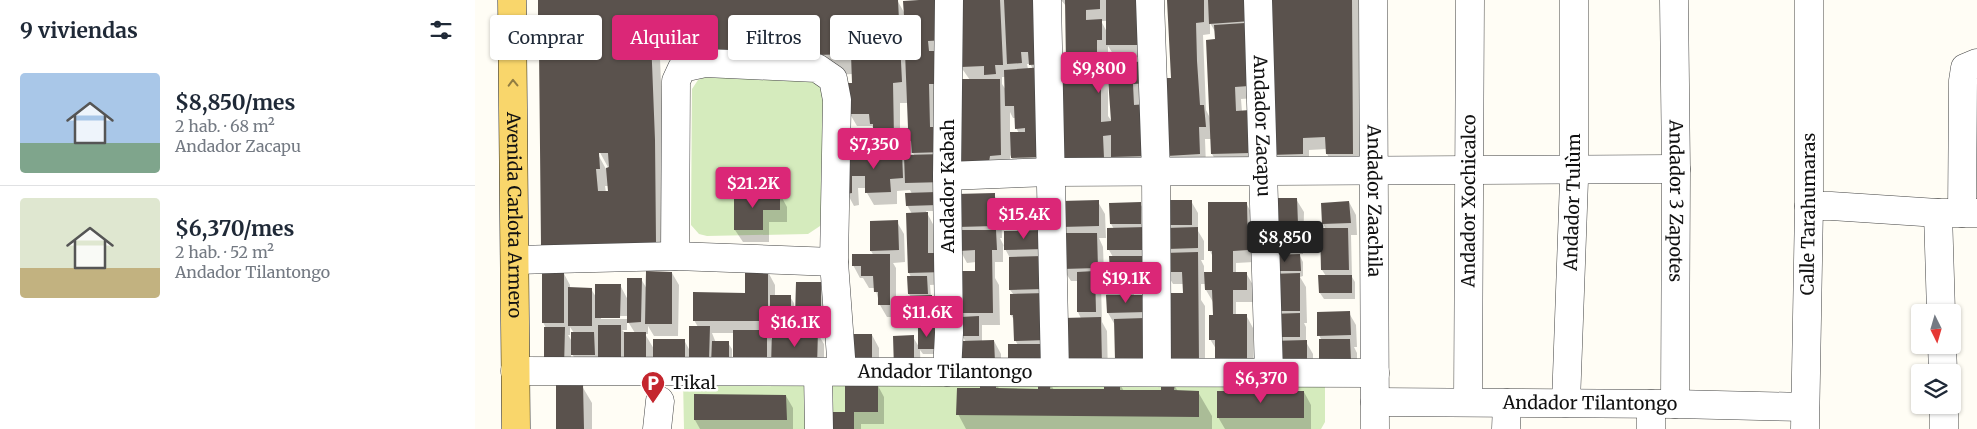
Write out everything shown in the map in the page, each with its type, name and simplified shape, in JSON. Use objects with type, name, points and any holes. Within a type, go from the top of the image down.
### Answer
[{"type":"main road","name":"Avenida Carlota Armero","points":[[512,0],[516,429]]},
{"type":"street","name":"Andador Kabah","points":[[947,372],[949,333],[947,176],[949,0]]},
{"type":"street","points":[[1047,0],[1055,372]]},
{"type":"street","points":[[1150,0],[1156,172],[1157,372]]},
{"type":"street","name":"Andador Zacapu","points":[[1258,0],[1269,373]]},
{"type":"street","name":"Andador Zaachila","points":[[1373,0],[1375,416]]},
{"type":"street","name":"Andador Xochicalco","points":[[1468,402],[1470,0]]},
{"type":"street","name":"Andador Tulùm","points":[[1566,403],[1574,169],[1574,0]]},
{"type":"street","name":"Andador 3 Zapotes","points":[[1659,412],[1676,169],[1674,0]]},
{"type":"street","name":"Calle Tarahumaras","points":[[1805,418],[1809,206],[1809,0]]},
{"type":"street","points":[[675,256],[676,82],[682,68],[705,63],[817,68],[833,79],[837,100],[830,371],[819,429]]},
{"type":"street","points":[[1942,304],[1959,213],[1963,81],[1965,68],[1977,63]]},
{"type":"street","points":[[947,176],[1051,172],[1676,169]]},
{"type":"street","points":[[1809,206],[1959,213]]},
{"type":"street","points":[[515,260],[675,256],[834,262]]},
{"type":"street","name":"Andador Tilantongo","points":[[515,371],[1375,373]]},
{"type":"street","points":[[657,429],[660,400]]},
{"type":"street","name":"Andador Tilantongo","points":[[1375,416],[1468,402],[1506,416],[1566,403],[1659,412],[1805,418]]},
{"type":"street","points":[[1943,414],[1944,429]]},
{"type":"green space","points":[[708,76],[820,81],[825,93],[823,224],[808,234],[707,236],[699,234],[691,225],[692,89],[698,80]]},
{"type":"green space","points":[[683,379],[1325,383],[1325,422],[1321,429],[684,429]]},
{"type":"building","points":[[538,0],[898,0],[899,15],[830,15],[830,55],[820,55],[820,15],[728,15],[728,50],[718,49],[718,15],[612,15],[612,60],[652,60],[656,243],[541,246],[539,60],[602,60],[602,15],[538,15]],"holes":[[[599,153],[608,153],[609,167],[606,168],[608,191],[598,191],[596,169],[600,169]]]},
{"type":"building","points":[[946,0],[946,40],[928,41],[929,51],[939,51],[940,84],[929,84],[930,127],[942,127],[943,152],[912,153],[911,141],[901,142],[900,129],[908,128],[905,60],[921,60],[921,15],[904,15],[903,1]]},
{"type":"building","points":[[962,0],[1000,0],[1003,65],[995,65],[996,74],[984,75],[984,66],[961,67],[952,16],[963,15]]},
{"type":"building","points":[[1004,0],[1046,0],[1044,64],[1029,65],[1028,52],[1021,52],[1022,63],[1007,64]]},
{"type":"building","points":[[1065,0],[1100,0],[1100,9],[1086,10],[1086,20],[1102,19],[1102,40],[1097,40],[1097,62],[1101,62],[1101,122],[1111,121],[1107,64],[1148,61],[1149,83],[1133,84],[1134,105],[1147,104],[1150,156],[1111,157],[1111,135],[1103,136],[1104,158],[1064,160],[1062,63],[1066,63]]},
{"type":"building","points":[[1106,0],[1145,0],[1146,45],[1106,45]]},
{"type":"building","points":[[1167,0],[1204,0],[1204,22],[1196,23],[1200,105],[1204,105],[1206,127],[1199,127],[1200,154],[1167,156],[1156,78],[1171,78]]},
{"type":"building","points":[[1208,0],[1250,0],[1251,21],[1209,24]]},
{"type":"building","points":[[1265,0],[1352,0],[1353,154],[1326,154],[1325,137],[1303,138],[1303,154],[1268,155]]},
{"type":"building","points":[[1245,23],[1249,86],[1235,87],[1236,111],[1250,110],[1250,153],[1211,154],[1206,40],[1215,39],[1214,25]]},
{"type":"building","points":[[851,60],[901,60],[902,82],[893,83],[894,138],[873,138],[873,124],[870,124],[869,114],[849,114],[848,83],[852,83]]},
{"type":"building","points":[[1044,67],[1047,157],[1011,158],[1010,132],[1025,132],[1025,128],[1015,129],[1014,106],[1005,106],[1004,70]]},
{"type":"building","points":[[956,79],[1000,79],[1001,155],[990,156],[989,162],[957,162]]},
{"type":"building","points":[[902,152],[903,178],[890,179],[891,192],[865,193],[865,176],[852,176],[852,193],[846,194],[844,154]]},
{"type":"building","points":[[944,154],[945,182],[905,183],[904,155]]},
{"type":"building","points":[[937,192],[938,205],[906,206],[905,193]]},
{"type":"building","points":[[734,193],[780,193],[780,210],[763,210],[763,230],[734,230]]},
{"type":"building","points":[[995,193],[995,226],[957,227],[956,194]]},
{"type":"building","points":[[1269,198],[1297,198],[1298,224],[1270,225]]},
{"type":"building","points":[[1042,200],[1042,224],[1012,225],[1012,201]]},
{"type":"building","points":[[1099,200],[1099,226],[1061,227],[1061,201]]},
{"type":"building","points":[[1164,200],[1192,200],[1192,225],[1164,225]]},
{"type":"building","points":[[1349,201],[1351,223],[1322,224],[1321,203]]},
{"type":"building","points":[[1141,202],[1141,224],[1110,224],[1109,203]]},
{"type":"building","points":[[1208,202],[1247,202],[1248,250],[1233,251],[1233,272],[1247,272],[1247,290],[1233,290],[1233,314],[1247,314],[1247,362],[1215,363],[1215,340],[1209,340],[1209,315],[1213,315],[1212,290],[1205,290],[1204,272],[1212,272],[1212,251],[1208,251]]},
{"type":"building","points":[[928,212],[928,253],[944,253],[944,272],[908,273],[906,213]]},
{"type":"building","points":[[898,220],[899,250],[870,251],[870,221]]},
{"type":"building","points":[[1147,227],[1147,250],[1107,250],[1107,228]]},
{"type":"building","points":[[1198,227],[1198,248],[1167,249],[1166,228]]},
{"type":"building","points":[[1320,228],[1348,228],[1349,270],[1321,270]]},
{"type":"building","points":[[1300,229],[1300,248],[1270,249],[1270,230]]},
{"type":"building","points":[[958,230],[996,230],[997,250],[992,250],[993,313],[957,313],[957,271],[975,271],[975,250],[959,251]]},
{"type":"building","points":[[1044,230],[1044,249],[1004,250],[1004,231]]},
{"type":"building","points":[[1062,233],[1097,233],[1098,268],[1062,269]]},
{"type":"building","points":[[1198,252],[1199,362],[1166,363],[1165,293],[1183,293],[1182,272],[1165,272],[1164,253]]},
{"type":"building","points":[[852,254],[890,254],[890,305],[878,305],[878,292],[874,292],[873,276],[861,276],[861,266],[852,266]]},
{"type":"building","points":[[1300,254],[1301,271],[1270,271],[1269,255]]},
{"type":"building","points":[[1043,256],[1043,289],[1009,290],[1009,257]]},
{"type":"building","points":[[1109,256],[1148,256],[1148,272],[1110,272]]},
{"type":"building","points":[[542,271],[564,271],[564,323],[542,323]]},
{"type":"building","points":[[646,271],[672,272],[672,324],[645,324]]},
{"type":"building","points":[[745,271],[768,271],[768,321],[693,321],[693,292],[745,293]]},
{"type":"building","points":[[1095,271],[1096,312],[1077,312],[1077,272]]},
{"type":"building","points":[[1300,273],[1300,311],[1270,311],[1269,274]]},
{"type":"building","points":[[1104,274],[1131,274],[1131,293],[1104,293]]},
{"type":"building","points":[[1318,275],[1352,275],[1352,293],[1319,293]]},
{"type":"building","points":[[907,276],[927,276],[928,294],[908,294]]},
{"type":"building","points":[[627,278],[642,278],[641,322],[627,323]]},
{"type":"building","points":[[796,282],[821,282],[821,317],[795,317]]},
{"type":"building","points":[[595,284],[621,284],[620,318],[595,318]]},
{"type":"building","points":[[568,287],[592,288],[592,326],[568,326]]},
{"type":"building","points":[[1047,293],[1047,340],[1014,341],[1013,315],[1010,315],[1010,294]]},
{"type":"building","points":[[770,295],[791,295],[791,316],[770,316]]},
{"type":"building","points":[[932,295],[933,317],[905,317],[905,296]]},
{"type":"building","points":[[1106,295],[1146,295],[1147,312],[1107,313]]},
{"type":"building","points":[[1350,311],[1351,335],[1317,336],[1317,312]]},
{"type":"building","points":[[1300,313],[1300,337],[1270,337],[1269,314]]},
{"type":"building","points":[[979,316],[979,336],[961,336],[961,317]]},
{"type":"building","points":[[1101,317],[1102,365],[1064,366],[1063,318]]},
{"type":"building","points":[[1145,318],[1146,360],[1115,360],[1114,319]]},
{"type":"building","points":[[598,325],[621,325],[621,365],[598,365]]},
{"type":"building","points":[[689,326],[710,326],[709,361],[689,361]]},
{"type":"building","points":[[918,326],[936,326],[937,349],[918,349]]},
{"type":"building","points":[[544,327],[565,327],[564,368],[544,368]]},
{"type":"building","points":[[733,330],[767,330],[767,361],[733,361]]},
{"type":"building","points":[[772,330],[818,330],[817,367],[771,367]]},
{"type":"building","points":[[571,332],[594,332],[595,355],[571,355]]},
{"type":"building","points":[[624,332],[646,332],[646,363],[624,363]]},
{"type":"building","points":[[849,334],[872,334],[872,368],[849,368]]},
{"type":"building","points":[[914,335],[914,368],[894,369],[893,336]]},
{"type":"building","points":[[653,339],[685,339],[685,363],[653,363]]},
{"type":"building","points":[[1319,339],[1350,339],[1351,361],[1319,362]]},
{"type":"building","points":[[994,340],[995,362],[962,362],[962,341]]},
{"type":"building","points":[[1307,340],[1307,363],[1271,363],[1270,341]]},
{"type":"building","points":[[712,341],[729,341],[729,364],[711,364]]},
{"type":"building","points":[[1008,344],[1044,344],[1044,364],[1008,365]]},
{"type":"building","points":[[980,380],[996,381],[996,388],[1038,389],[1038,382],[1051,382],[1050,389],[1104,389],[1104,381],[1120,381],[1120,390],[1161,390],[1161,383],[1175,383],[1174,390],[1199,391],[1199,417],[956,415],[957,388],[980,388]]},
{"type":"building","points":[[845,383],[878,383],[878,412],[854,412],[854,429],[827,429],[827,412],[845,412]]},
{"type":"building","points":[[583,384],[584,429],[556,429],[556,385]]},
{"type":"building","points":[[1217,391],[1304,391],[1304,418],[1217,418]]},
{"type":"building","points":[[694,394],[786,395],[787,420],[694,420]]},
{"type":"place","name":"Tikal","points":[[653,404]]}]
